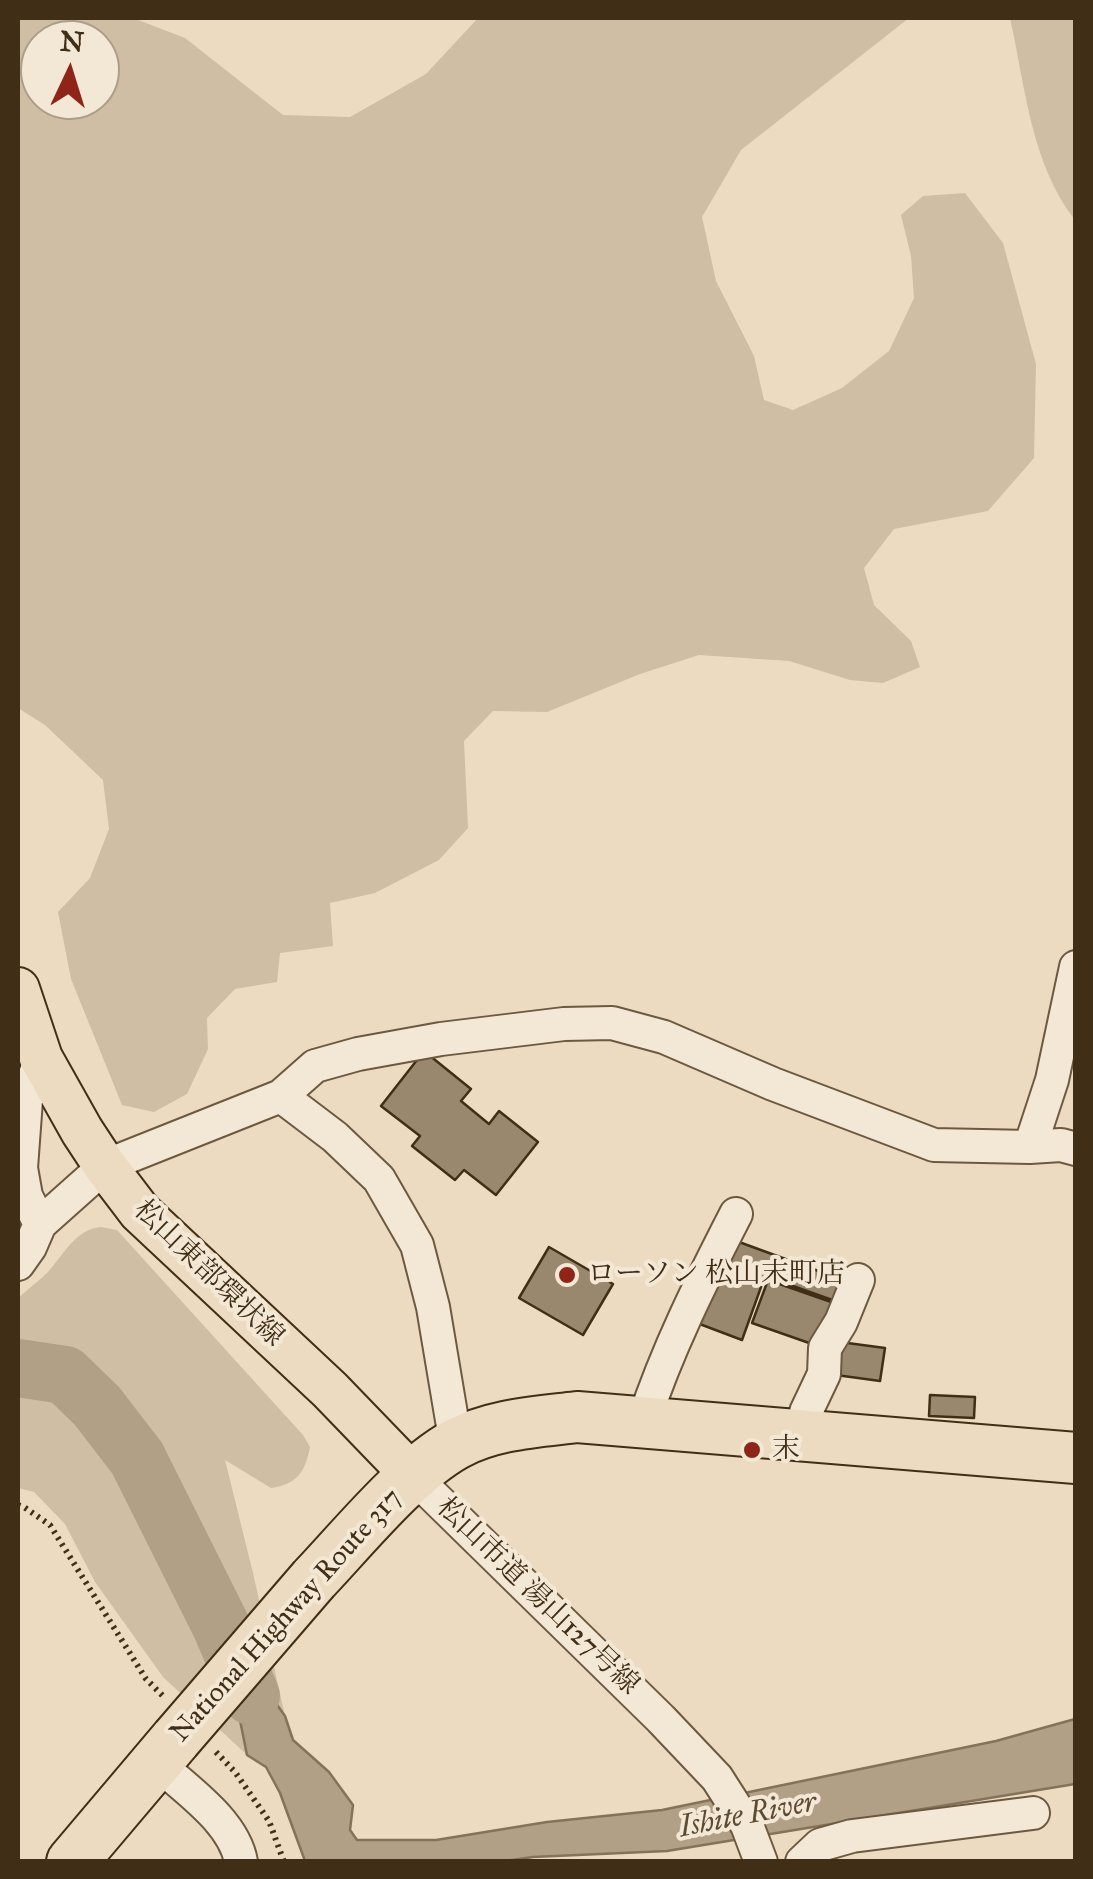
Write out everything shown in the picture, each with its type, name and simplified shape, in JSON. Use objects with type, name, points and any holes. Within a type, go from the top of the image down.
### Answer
[{"type":"highway","name":"National Highway Route 317","points":[[72,1862],[314,1579],[413,1476],[456,1444],[510,1424],[577,1417],[1076,1458]]},
{"type":"main road","name":"松山東部環状線","points":[[18,989],[42,1058],[105,1166],[140,1212],[330,1390],[413,1476]]},
{"type":"street","points":[[1030,1147],[1052,1080],[1076,967]]},
{"type":"street","points":[[18,1264],[40,1224],[105,1166],[281,1096],[315,1066],[441,1038],[564,1024],[612,1023],[664,1038],[934,1145],[1061,1145],[1076,1149]]},
{"type":"street","points":[[40,1224],[26,1196],[21,1168],[26,1100],[42,1058]]},
{"type":"street","points":[[281,1096],[336,1138],[379,1179],[417,1245],[433,1307],[456,1444]]},
{"type":"street","points":[[643,1423],[686,1312],[736,1214]]},
{"type":"street","points":[[805,1436],[806,1412],[824,1374],[825,1348],[842,1322],[858,1280]]},
{"type":"street","name":"松山市道 湯山127号線","points":[[413,1476],[716,1778],[747,1825],[761,1862]]},
{"type":"street","points":[[178,1738],[239,1851],[241,1862]]},
{"type":"street","points":[[802,1862],[820,1845],[852,1836],[1032,1814]]},
{"type":"path","points":[[18,1505],[50,1525],[178,1738],[235,1772],[269,1821],[284,1862]]},
{"type":"shaded area","points":[[18,18],[133,18],[185,38],[283,115],[350,117],[426,74],[478,18],[909,18],[741,150],[702,217],[716,281],[754,356],[764,400],[793,410],[842,388],[889,351],[914,298],[911,256],[901,215],[923,196],[965,193],[1003,243],[1036,364],[1034,458],[988,511],[894,529],[864,568],[874,605],[911,641],[920,667],[883,683],[850,680],[789,661],[699,655],[547,712],[493,711],[464,741],[468,828],[439,860],[375,893],[330,903],[333,946],[280,953],[277,982],[235,989],[207,1018],[208,1049],[187,1094],[154,1112],[122,1105],[71,979],[58,912],[90,878],[109,829],[103,780],[45,725],[18,708]]},
{"type":"shaded area","points":[[1010,18],[1075,18],[1075,220],[1060,198],[1039,149]]},
{"type":"shaded area","points":[[101,1227],[117,1230],[310,1447],[298,1476],[271,1488],[225,1460],[285,1716],[222,1629],[247,1755],[163,1677],[95,1582],[65,1524],[34,1492],[18,1488],[18,1298],[48,1272],[77,1237]]},
{"type":"water","points":[[221,1626],[285,1716],[293,1740],[329,1772],[353,1805],[350,1830],[357,1840],[436,1840],[547,1822],[662,1810],[996,1741],[1075,1719],[1075,1784],[667,1851],[498,1862],[305,1861],[266,1767],[247,1755]]},
{"type":"building","points":[[424,1051],[471,1089],[461,1101],[489,1124],[499,1111],[538,1142],[496,1195],[464,1170],[455,1180],[412,1146],[420,1136],[381,1106]]},
{"type":"building","points":[[728,1238],[843,1280],[835,1301],[765,1276],[742,1340],[697,1323]]},
{"type":"building","points":[[549,1247],[613,1284],[583,1335],[519,1298]]},
{"type":"building","points":[[768,1280],[834,1303],[812,1344],[752,1323]]},
{"type":"building","points":[[840,1342],[885,1348],[880,1381],[836,1375]]},
{"type":"building","points":[[930,1395],[975,1397],[974,1418],[929,1416]]},
{"type":"waterway","name":"Ishite River","points":[[18,1368],[65,1375],[97,1406],[137,1458],[221,1626],[251,1696]]},
{"type":"place","name":"ローソン 松山末町店","points":[[567,1275]]},
{"type":"place","name":"末","points":[[752,1450]]}]
